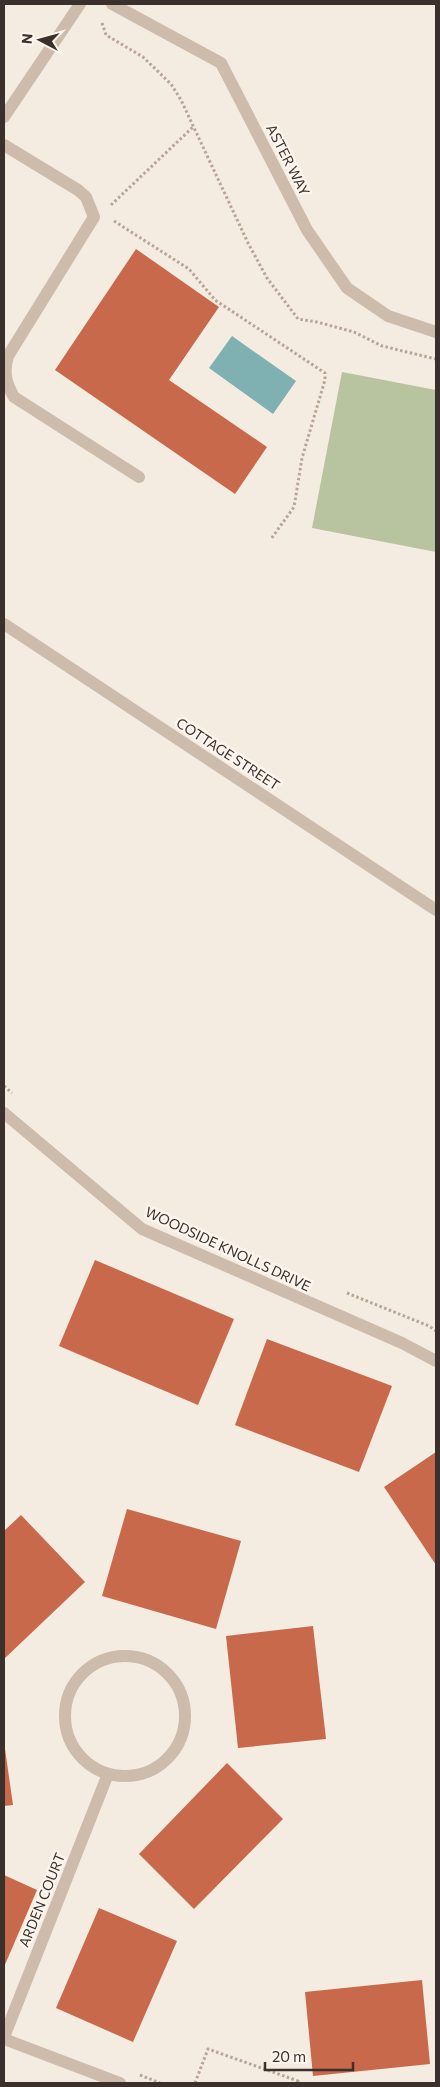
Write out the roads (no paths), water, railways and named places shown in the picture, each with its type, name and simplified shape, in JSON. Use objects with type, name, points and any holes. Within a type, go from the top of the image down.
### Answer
[{"type":"street","points":[[4,118],[80,4]]},
{"type":"street","name":"ASTER WAY","points":[[112,4],[221,63],[307,230],[347,288],[388,316],[436,332]]},
{"type":"street","points":[[4,145],[78,190],[86,197],[94,217],[8,356],[5,365],[5,378],[9,389],[14,397],[139,477]]},
{"type":"street","name":"COTTAGE STREET","points":[[4,624],[436,910]]},
{"type":"street","name":"WOODSIDE KNOLLS DRIVE","points":[[4,1113],[142,1229],[402,1343],[436,1361]]},
{"type":"street","points":[[120,1656],[143,1658],[156,1664],[171,1677],[179,1689],[185,1709],[182,1736],[172,1753],[150,1771],[121,1776],[108,1774],[90,1766],[73,1747],[66,1726],[66,1702],[72,1687],[92,1665],[120,1656]]},
{"type":"street","name":"ARDEN COURT","points":[[4,2038],[108,1774]]},
{"type":"street","points":[[4,2038],[120,2083]]},
{"type":"water","points":[[232,336],[296,381],[273,414],[209,368]]}]
